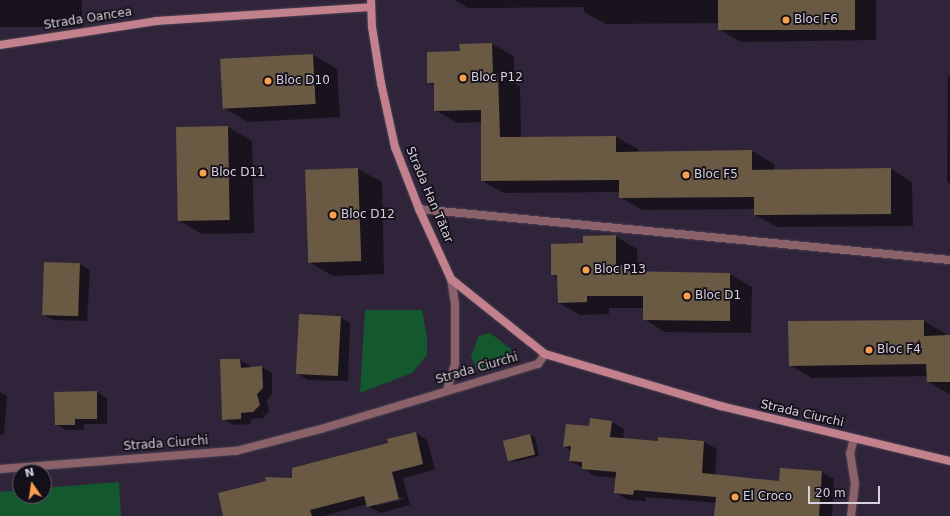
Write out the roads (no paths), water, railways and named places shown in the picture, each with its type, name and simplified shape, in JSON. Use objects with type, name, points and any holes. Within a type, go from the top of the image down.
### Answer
[{"type":"street","name":"Strada Oancea","points":[[0,45],[156,21],[371,3]]},
{"type":"street","name":"Strada Han Tătar","points":[[371,3],[381,83],[395,147],[419,209],[451,279],[545,354]]},
{"type":"street","points":[[419,209],[950,260]]},
{"type":"street","points":[[447,390],[455,363],[455,304],[451,279]]},
{"type":"street","name":"Strada Ciurchi","points":[[0,469],[236,452],[321,429],[447,390],[538,364],[545,354],[753,415],[950,461]]},
{"type":"street","points":[[851,516],[854,484],[850,454],[854,438]]},
{"type":"place","name":"Bloc F6","points":[[786,20]]},
{"type":"place","name":"Bloc P12","points":[[463,78]]},
{"type":"place","name":"Bloc D10","points":[[268,81]]},
{"type":"place","name":"Bloc D11","points":[[203,173]]},
{"type":"place","name":"Bloc F5","points":[[686,175]]},
{"type":"place","name":"Bloc D12","points":[[333,215]]},
{"type":"place","name":"Bloc P13","points":[[586,270]]},
{"type":"place","name":"Bloc D1","points":[[687,296]]},
{"type":"place","name":"Bloc F4","points":[[869,350]]},
{"type":"place","name":"El Croco","points":[[735,497]]}]
